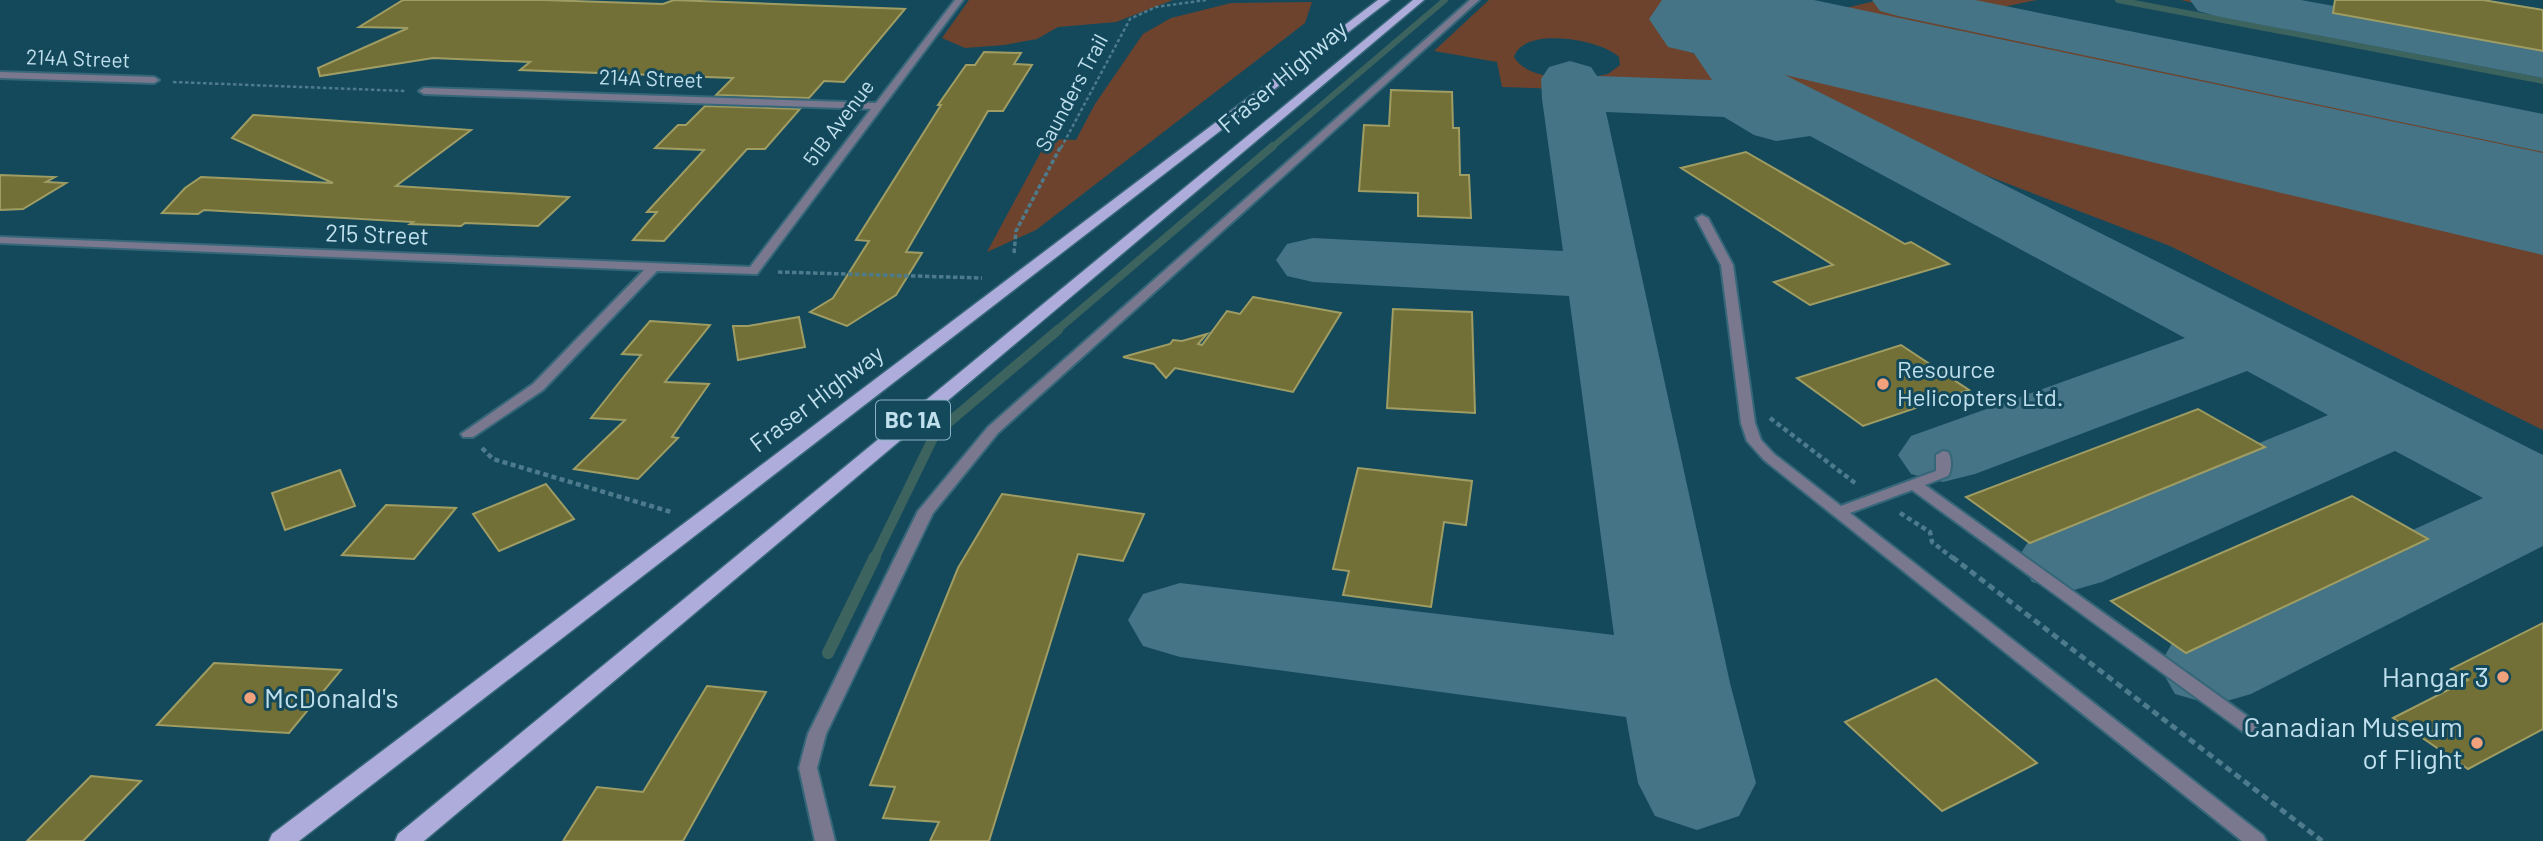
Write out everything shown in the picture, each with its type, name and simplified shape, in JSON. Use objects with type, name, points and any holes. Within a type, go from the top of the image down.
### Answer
[{"type":"main road","name":"Fraser Highway","points":[[281,841],[1385,0]]},
{"type":"main road","name":"Fraser Highway","points":[[407,841],[1419,0]]},
{"type":"street","name":"51B Avenue","points":[[753,271],[958,0]]},
{"type":"street","points":[[825,841],[808,768],[817,734],[926,511],[993,430],[1475,0]]},
{"type":"street","name":"214A Street","points":[[0,75],[154,80]]},
{"type":"street","name":"214A Street","points":[[424,91],[877,106]]},
{"type":"street","points":[[1702,218],[1727,265],[1748,423],[1754,441],[1769,457],[2256,841]]},
{"type":"street","name":"215 Street","points":[[0,240],[753,271]]},
{"type":"street","points":[[468,434],[538,387],[653,268]]},
{"type":"street","points":[[1839,512],[1944,473],[1944,455]]},
{"type":"street","points":[[1914,484],[2248,726]]},
{"type":"path","name":"Saunders Trail","points":[[1024,258],[1014,255],[1016,231],[1130,19],[1156,7],[1206,0]]},
{"type":"path","points":[[154,80],[424,91]]},
{"type":"path","points":[[753,271],[982,279],[993,271]]},
{"type":"path","points":[[1770,417],[1875,498],[1930,532],[1932,542],[2322,841]]},
{"type":"path","points":[[468,434],[493,459],[681,515]]},
{"type":"shaded area","points":[[969,0],[1173,0],[1116,22],[1058,27],[1037,39],[965,48],[942,38]]},
{"type":"shaded area","points":[[1489,0],[1743,0],[1736,2],[1678,45],[1757,89],[1746,95],[1587,88],[1583,79],[1608,74],[1620,65],[1619,57],[1596,45],[1563,39],[1532,41],[1520,47],[1514,57],[1528,70],[1560,78],[1562,89],[1502,87],[1497,62],[1434,51]]},
{"type":"shaded area","points":[[1914,0],[2037,0],[1979,12]]},
{"type":"shaded area","points":[[2181,0],[2211,0],[2543,63],[2543,76],[2396,48]]},
{"type":"shaded area","points":[[1875,1],[1891,2],[2543,137],[2543,188],[1837,33],[1818,19],[1833,11]]},
{"type":"shaded area","points":[[1312,2],[1305,23],[1036,230],[987,252],[1048,139],[1076,140],[1095,104],[1143,34],[1171,18],[1231,3]]},
{"type":"shaded area","points":[[1811,53],[2543,220],[2543,430],[2170,246],[1889,138],[1775,81],[1768,64],[1780,54]]},
{"type":"building","points":[[403,0],[544,0],[663,4],[674,0],[905,9],[844,82],[824,81],[809,98],[716,95],[733,78],[520,70],[530,62],[433,58],[320,76],[318,68],[408,28],[359,27]]},
{"type":"building","points":[[2335,0],[2483,0],[2543,10],[2543,51],[2333,13]]},
{"type":"building","points":[[984,52],[1021,53],[1014,64],[1032,65],[1003,111],[988,111],[906,252],[922,253],[896,295],[847,326],[810,312],[833,298],[869,241],[856,240],[941,105],[938,105],[966,65],[975,65]]},
{"type":"building","points":[[1391,90],[1452,92],[1453,128],[1459,128],[1460,175],[1469,175],[1471,218],[1418,216],[1418,193],[1359,191],[1364,125],[1389,126]]},
{"type":"building","points":[[705,106],[800,109],[765,149],[747,149],[664,241],[633,240],[657,212],[647,212],[704,150],[655,148],[678,125],[686,125]]},
{"type":"building","points":[[253,115],[471,130],[396,186],[569,197],[538,226],[410,224],[413,222],[204,210],[198,214],[162,213],[185,188],[201,177],[333,183],[232,138]]},
{"type":"building","points":[[1746,152],[1905,244],[1911,242],[1949,264],[1810,305],[1774,282],[1833,265],[1681,168]]},
{"type":"building","points":[[0,175],[55,177],[46,182],[66,183],[23,209],[0,210]]},
{"type":"building","points":[[1253,297],[1341,313],[1293,392],[1175,368],[1166,378],[1154,364],[1123,357],[1170,344],[1173,340],[1182,341],[1207,334],[1198,344],[1202,345],[1227,311],[1240,314]]},
{"type":"building","points":[[1393,309],[1472,312],[1475,413],[1387,408]]},
{"type":"building","points":[[799,317],[805,347],[738,360],[733,326]]},
{"type":"building","points":[[650,321],[710,325],[665,382],[709,384],[672,437],[678,438],[638,479],[574,469],[625,420],[591,418],[641,355],[622,354]]},
{"type":"building","name":"Resource Helicopters Ltd.","points":[[1901,345],[1969,390],[1863,426],[1797,378]]},
{"type":"building","points":[[2198,409],[2265,447],[2030,543],[1966,497]]},
{"type":"building","points":[[1358,468],[1472,481],[1466,525],[1444,522],[1431,607],[1343,595],[1349,571],[1333,569]]},
{"type":"building","points":[[340,470],[355,506],[285,530],[272,493]]},
{"type":"building","points":[[546,484],[574,519],[499,551],[473,514]]},
{"type":"building","points":[[1002,494],[1144,514],[1123,561],[1078,554],[989,841],[930,841],[939,822],[883,818],[895,787],[870,785],[958,568]]},
{"type":"building","points":[[2352,496],[2428,539],[2186,653],[2111,601]]},
{"type":"building","points":[[386,505],[456,508],[414,559],[342,555]]},
{"type":"building","points":[[2543,623],[2543,729],[2468,769],[2393,718],[2468,680],[2451,669]]},
{"type":"building","name":"McDonald's","points":[[214,663],[341,670],[289,733],[157,725]]},
{"type":"building","points":[[1936,679],[2037,763],[1942,811],[1845,722]]},
{"type":"building","points":[[707,686],[766,692],[683,841],[563,841],[597,787],[643,792]]},
{"type":"building","points":[[91,776],[141,781],[83,841],[27,841]]},
{"type":"waterway","points":[[1271,148],[1445,0]]},
{"type":"waterway","points":[[2118,0],[2543,81]]},
{"type":"waterway","points":[[1056,331],[1273,146]]},
{"type":"waterway","points":[[874,559],[935,434],[1058,330]]},
{"type":"waterway","points":[[828,653],[875,557]]},
{"type":"taxiway","points":[[1898,0],[2543,133]]},
{"type":"taxiway","points":[[2216,0],[2543,61]]},
{"type":"taxiway","points":[[1799,37],[1746,34],[1736,37],[1719,49],[1729,66],[1756,83],[2253,341]]},
{"type":"taxiway","points":[[1570,79],[1573,98]]},
{"type":"taxiway","points":[[1573,98],[1579,93],[1737,99],[1776,122],[1790,122]]},
{"type":"taxiway","points":[[1573,98],[1675,683]]},
{"type":"taxiway","points":[[1313,260],[1602,275]]},
{"type":"taxiway","points":[[1943,455],[2253,341]]},
{"type":"taxiway","points":[[2253,341],[2399,417]]},
{"type":"taxiway","points":[[2067,559],[2399,417]]},
{"type":"taxiway","points":[[2399,417],[2543,492]]},
{"type":"taxiway","points":[[2213,666],[2543,508]]},
{"type":"taxiway","points":[[1180,620],[1675,683]]},
{"type":"taxiway","points":[[1675,683],[1697,783]]},
{"type":"runway","points":[[1715,19],[2543,204]]},
{"type":"place","name":"Resource Helicopters Ltd.","points":[[1883,384]]},
{"type":"place","name":"Hangar 3","points":[[2503,677]]},
{"type":"place","name":"McDonald's","points":[[250,698]]},
{"type":"place","name":"Canadian Museum of Flight","points":[[2477,743]]}]
